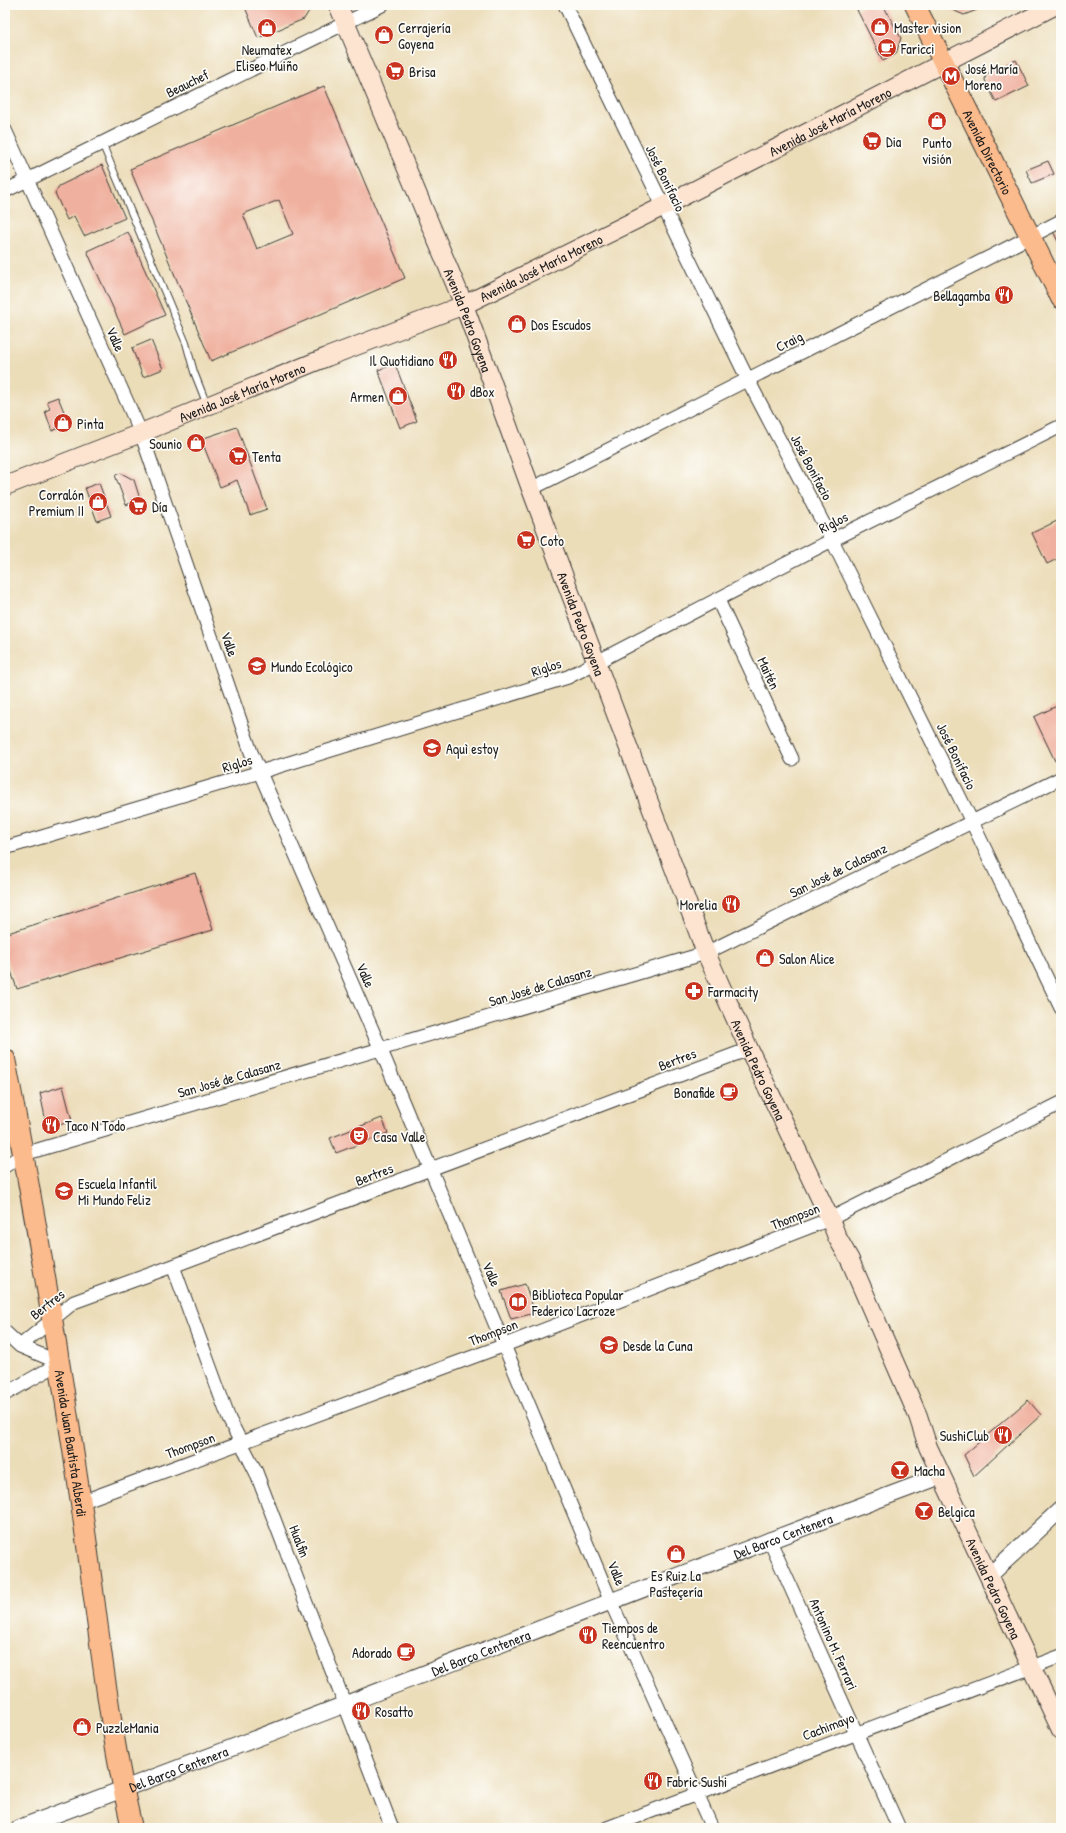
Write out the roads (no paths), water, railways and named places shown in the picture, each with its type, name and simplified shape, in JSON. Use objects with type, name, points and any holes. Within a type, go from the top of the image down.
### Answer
[{"type":"main road","name":"Avenida Pedro Goyena","points":[[338,5],[464,304],[595,662],[641,777],[706,953],[749,1049],[830,1220],[837,1237],[842,1263],[909,1420],[928,1447],[990,1575],[1061,1730]]},
{"type":"main road","name":"Avenida Directorio","points":[[916,5],[1061,298]]},
{"type":"main road","name":"Avenida José María Moreno","points":[[5,486],[464,304],[662,207],[1056,5]]},
{"type":"main road","name":"Avenida Juan Bautista Alberdi","points":[[5,1059],[24,1154],[53,1320],[81,1502],[115,1746],[132,1828]]},
{"type":"street","name":"Beauchef","points":[[5,191],[382,5]]},
{"type":"street","name":"José Bonifacio","points":[[564,5],[748,380],[832,540],[972,822],[1061,1008]]},
{"type":"street","name":"Valle","points":[[5,130],[140,433],[250,752],[381,1050],[611,1602],[698,1793],[712,1828]]},
{"type":"street","name":"Craig","points":[[531,489],[1061,221]]},
{"type":"street","name":"Riglos","points":[[5,848],[260,772],[568,677],[832,540],[1061,426]]},
{"type":"street","name":"Maitén","points":[[718,600],[792,759]]},
{"type":"street","name":"San José de Calasanz","points":[[5,1166],[24,1154],[706,953],[1061,778]]},
{"type":"street","name":"Bertres","points":[[20,1346],[74,1302],[430,1170],[749,1049]]},
{"type":"street","name":"Thompson","points":[[81,1502],[505,1345],[830,1220],[1061,1103]]},
{"type":"street","name":"Hualfin","points":[[173,1266],[229,1420],[256,1472],[392,1828]]},
{"type":"street","points":[[5,1332],[20,1346],[60,1364]]},
{"type":"street","points":[[5,1394],[60,1364]]},
{"type":"street","name":"Del Barco Centenera","points":[[19,1828],[345,1705],[769,1539],[942,1476]]},
{"type":"street","points":[[990,1575],[1061,1509]]},
{"type":"street","name":"Antonino M. Ferrari","points":[[769,1539],[899,1828]]},
{"type":"street","name":"Cachimayo","points":[[606,1828],[1061,1656]]},
{"type":"lane","points":[[102,143],[186,343],[194,372],[207,405]]},
{"type":"place","name":"Master vision","points":[[880,27]]},
{"type":"place","name":"Neumatex Eliseo Muiño","points":[[267,28]]},
{"type":"place","name":"Cerrajería Goyena","points":[[384,35]]},
{"type":"place","name":"Faricci","points":[[887,48]]},
{"type":"place","name":"Brisa","points":[[395,71]]},
{"type":"place","name":"José María Moreno","points":[[951,76]]},
{"type":"place","name":"Punto visión","points":[[937,121]]},
{"type":"place","name":"Dia","points":[[872,141]]},
{"type":"place","name":"Bellagamba","points":[[1004,295]]},
{"type":"place","name":"Dos Escudos","points":[[517,324]]},
{"type":"place","name":"Il Quotidiano","points":[[448,360]]},
{"type":"place","name":"dBox","points":[[456,391]]},
{"type":"place","name":"Armen","points":[[398,396]]},
{"type":"place","name":"Pinta","points":[[63,423]]},
{"type":"place","name":"Sounio","points":[[196,443]]},
{"type":"place","name":"Tenta","points":[[238,456]]},
{"type":"place","name":"Corralón Premium II","points":[[98,502]]},
{"type":"place","name":"Día","points":[[138,506]]},
{"type":"place","name":"Coto","points":[[526,540]]},
{"type":"place","name":"Mundo Ecológico","points":[[257,666]]},
{"type":"place","name":"Aquì estoy","points":[[432,748]]},
{"type":"place","name":"Morelia","points":[[731,904]]},
{"type":"place","name":"Salon Alice","points":[[765,958]]},
{"type":"place","name":"Farmacity","points":[[694,991]]},
{"type":"place","name":"Bonafide","points":[[729,1092]]},
{"type":"place","name":"Taco N Todo","points":[[51,1125]]},
{"type":"place","name":"Casa Valle","points":[[359,1136]]},
{"type":"place","name":"Escuela Infantil Mi Mundo Feliz","points":[[64,1191]]},
{"type":"place","name":"Biblioteca Popular Federico Lacroze","points":[[518,1302]]},
{"type":"place","name":"Desde la Cuna","points":[[609,1345]]},
{"type":"place","name":"SushiClub","points":[[1003,1435]]},
{"type":"place","name":"Macha","points":[[900,1470]]},
{"type":"place","name":"Belgica","points":[[924,1511]]},
{"type":"place","name":"Es Ruiz La Pasteçería","points":[[676,1554]]},
{"type":"place","name":"Tiempos de Reencuentro","points":[[588,1635]]},
{"type":"place","name":"Adorado","points":[[406,1652]]},
{"type":"place","name":"Rosatto","points":[[361,1711]]},
{"type":"place","name":"PuzzleMania","points":[[82,1727]]},
{"type":"place","name":"Fabric Sushi","points":[[653,1781]]}]
